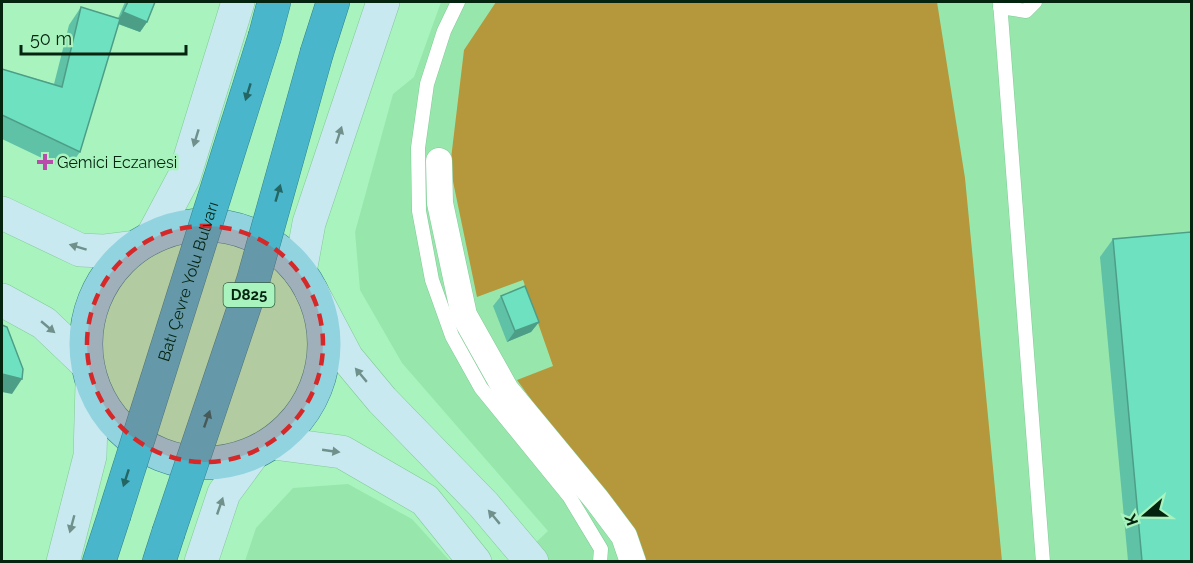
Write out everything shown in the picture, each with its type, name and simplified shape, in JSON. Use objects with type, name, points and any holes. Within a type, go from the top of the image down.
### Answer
[{"type":"highway","name":"Batı Çevre Yolu Bulvarı","points":[[99,561],[274,2]]},
{"type":"highway","name":"D825","points":[[164,548],[253,281],[333,2]]},
{"type":"main road","points":[[216,225],[237,230],[248,233],[277,249],[305,281],[322,322],[323,357],[316,390],[298,419],[263,449],[214,464],[175,460],[140,445],[111,418],[89,374],[86,337],[93,303],[100,286],[116,265],[144,242],[183,227],[216,225]]},
{"type":"street","points":[[2,213],[80,250],[103,251],[144,242],[184,177],[238,2]]},
{"type":"street","points":[[383,2],[309,223],[305,281],[347,358],[382,400],[484,505],[532,561]]},
{"type":"street","points":[[439,161],[440,203],[464,315],[507,390],[624,536],[633,561]]},
{"type":"street","points":[[2,300],[45,323],[89,374],[90,456],[63,561]]},
{"type":"street","points":[[201,561],[224,493],[263,449],[342,452],[425,500],[475,561]]},
{"type":"lane","points":[[458,2],[444,31],[427,84],[418,148],[419,211],[432,280],[452,336],[481,388],[569,496],[600,549],[600,561]]},
{"type":"lane","points":[[1035,2],[1026,11],[1000,4],[1042,561]]},
{"type":"highlighted area","points":[[216,225],[248,233],[277,249],[311,290],[322,323],[323,357],[316,390],[298,419],[252,455],[214,464],[175,460],[140,445],[111,418],[92,384],[86,337],[90,311],[116,265],[152,237],[183,227]]},
{"type":"shaded area","points":[[441,2],[1191,2],[1191,561],[516,561],[548,531],[402,363],[360,290],[355,232],[393,94],[414,77]]},
{"type":"shaded area","points":[[496,2],[937,2],[965,178],[1002,561],[639,561],[594,487],[517,380],[553,366],[523,280],[477,297],[450,167],[464,50]]},
{"type":"shaded area","points":[[348,484],[412,519],[450,561],[245,561],[256,528],[293,488]]},
{"type":"building","points":[[128,2],[155,2],[147,22],[123,12]]},
{"type":"building","points":[[81,7],[120,19],[80,152],[2,115],[2,69],[62,87]]},
{"type":"building","points":[[1191,232],[1191,561],[1142,561],[1113,239]]},
{"type":"building","points":[[525,286],[539,322],[515,331],[501,296]]},
{"type":"building","points":[[2,325],[7,327],[23,369],[22,379],[2,374]]},
{"type":"place","name":"Gemici Eczanesi","points":[[45,162]]}]
